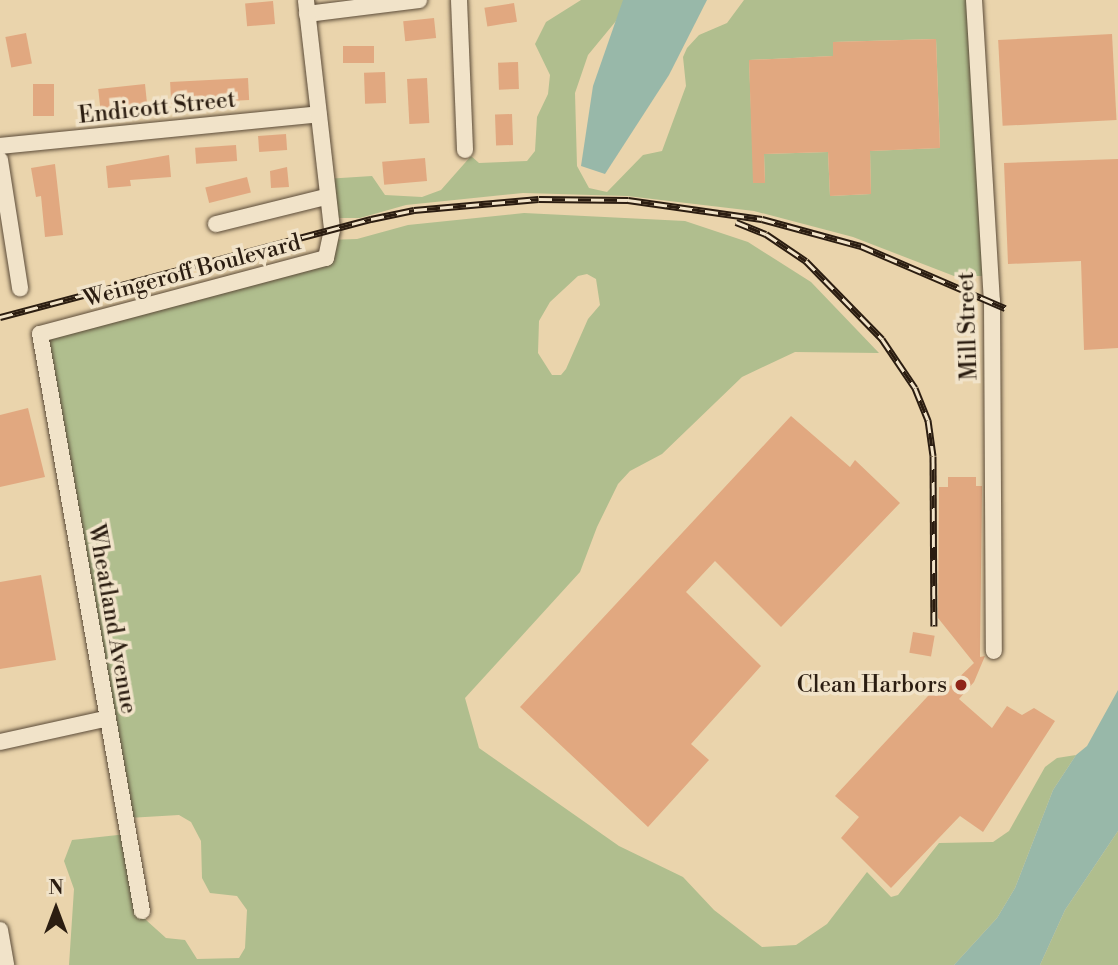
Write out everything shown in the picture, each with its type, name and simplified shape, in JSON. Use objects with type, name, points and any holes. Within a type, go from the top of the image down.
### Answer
[{"type":"street","points":[[216,224],[325,197],[307,7],[419,0]]},
{"type":"street","points":[[459,0],[465,150]]},
{"type":"street","name":"Mill Street","points":[[974,0],[992,301],[994,651]]},
{"type":"street","name":"Endicott Street","points":[[0,146],[318,114]]},
{"type":"street","points":[[0,160],[20,288]]},
{"type":"street","name":"Weingeroff Boulevard","points":[[40,334],[326,258],[332,229],[325,197]]},
{"type":"street","name":"Wheatland Avenue","points":[[40,334],[142,911]]},
{"type":"street","points":[[0,742],[106,719]]},
{"type":"street","points":[[0,930],[6,965]]},
{"type":"green space","points":[[581,0],[626,0],[616,21],[588,55],[575,93],[577,166],[589,188],[607,192],[643,155],[662,151],[686,86],[683,57],[687,48],[699,35],[727,23],[744,0],[975,0],[986,276],[954,276],[853,237],[754,211],[627,196],[523,193],[406,205],[360,218],[327,218],[325,179],[372,176],[385,195],[422,197],[441,190],[471,156],[479,163],[527,161],[535,151],[537,117],[548,94],[550,75],[535,44],[546,22]],"holes":[[[936,39],[940,148],[870,151],[871,194],[830,196],[828,152],[764,154],[765,182],[754,183],[749,60],[833,56],[833,42]]]},
{"type":"green space","points":[[524,213],[685,221],[748,242],[811,282],[879,353],[795,352],[742,377],[662,454],[630,471],[618,484],[597,527],[580,572],[465,698],[479,748],[619,846],[683,877],[714,910],[762,947],[796,945],[827,924],[867,872],[891,897],[898,895],[939,843],[993,842],[1009,831],[1045,767],[1057,758],[1076,755],[1053,790],[1015,888],[997,918],[954,965],[69,965],[74,889],[64,861],[72,840],[127,834],[146,920],[166,938],[185,940],[197,959],[239,958],[245,948],[247,910],[237,896],[210,893],[202,878],[201,841],[191,822],[179,815],[128,818],[47,338],[319,267],[327,240],[357,239],[408,225]],"holes":[[[587,274],[596,279],[600,305],[588,319],[566,369],[561,375],[552,375],[538,353],[539,321],[550,302],[578,276]]]},
{"type":"green space","points":[[1118,831],[1118,965],[1040,965],[1065,910]]},
{"type":"shaded area","points":[[623,0],[707,0],[669,75],[605,174],[581,166],[593,86]]},
{"type":"shaded area","points":[[1118,690],[1118,831],[1065,910],[1040,965],[954,965],[997,918],[1015,888],[1053,790],[1076,755],[1087,746]]},
{"type":"building","points":[[273,1],[275,24],[247,26],[245,3]]},
{"type":"building","points":[[514,3],[517,22],[487,26],[484,8]]},
{"type":"building","points":[[434,18],[436,38],[405,41],[403,21]]},
{"type":"building","points":[[26,33],[32,63],[11,67],[5,37]]},
{"type":"building","points":[[1112,34],[1117,120],[1003,126],[998,40]]},
{"type":"building","points":[[936,39],[940,148],[870,151],[871,194],[830,196],[828,152],[764,154],[765,183],[753,183],[749,60],[833,56],[833,42]]},
{"type":"building","points":[[343,46],[374,46],[374,63],[343,63]]},
{"type":"building","points":[[518,62],[519,89],[499,90],[498,63]]},
{"type":"building","points":[[385,72],[386,103],[365,104],[364,73]]},
{"type":"building","points":[[248,78],[249,100],[171,104],[170,82]]},
{"type":"building","points":[[427,78],[429,123],[409,124],[407,79]]},
{"type":"building","points":[[33,84],[54,84],[54,116],[33,116]]},
{"type":"building","points":[[145,84],[147,104],[100,109],[98,89]]},
{"type":"building","points":[[512,114],[513,145],[496,146],[495,115]]},
{"type":"building","points":[[286,134],[287,150],[259,152],[258,136]]},
{"type":"building","points":[[236,145],[237,161],[196,164],[195,148]]},
{"type":"building","points":[[169,155],[171,177],[130,180],[131,186],[108,188],[106,166]]},
{"type":"building","points":[[425,158],[427,181],[384,185],[382,162]]},
{"type":"building","points":[[1118,159],[1118,348],[1084,350],[1081,261],[1008,264],[1004,163]]},
{"type":"building","points":[[55,164],[63,235],[45,237],[41,196],[36,197],[31,168]]},
{"type":"building","points":[[287,167],[289,187],[271,188],[270,171]]},
{"type":"building","points":[[247,177],[251,193],[209,203],[205,187]]},
{"type":"building","points":[[28,408],[45,477],[0,487],[0,415]]},
{"type":"building","points":[[791,416],[850,467],[855,460],[900,503],[781,627],[715,561],[686,592],[761,666],[691,744],[709,760],[648,827],[520,707]]},
{"type":"building","name":"Clean Harbors","points":[[948,477],[976,477],[976,486],[982,486],[980,657],[985,656],[974,682],[959,699],[992,728],[1007,706],[1022,715],[1034,708],[1055,721],[983,832],[960,816],[891,888],[841,838],[859,817],[835,796],[941,682],[948,688],[974,663],[938,618],[939,487],[948,487]]},
{"type":"building","points":[[41,575],[56,660],[0,669],[0,582]]},
{"type":"building","points":[[913,632],[935,636],[931,657],[909,653]]},
{"type":"railway","points":[[0,317],[371,219],[414,210],[539,199],[628,200],[762,219],[861,246],[1005,308]]},
{"type":"railway","points":[[736,222],[766,234],[806,261],[882,339],[915,388],[928,420],[933,456],[934,626]]},
{"type":"place","name":"Clean Harbors","points":[[961,685]]}]
